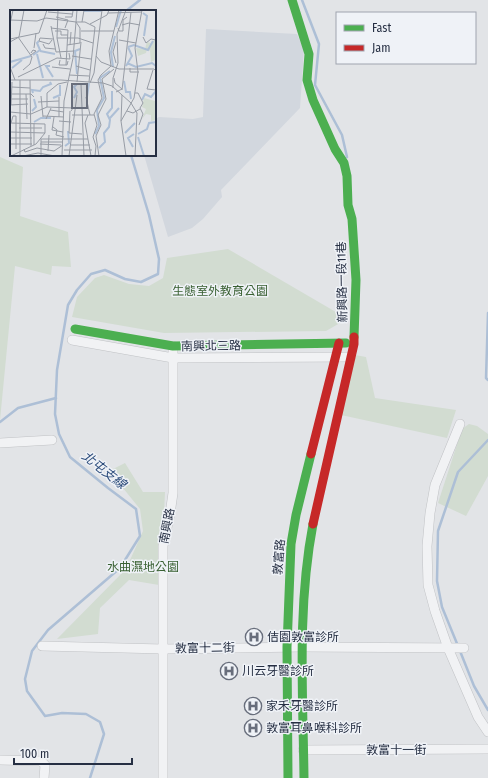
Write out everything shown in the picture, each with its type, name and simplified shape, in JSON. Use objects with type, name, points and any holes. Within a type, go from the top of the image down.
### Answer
[{"type":"street","name":"新興路一段11巷","points":[[292,0],[309,54],[307,80],[312,96],[344,163],[347,176],[348,205],[352,219],[356,280],[354,344]]},
{"type":"street","name":"南興北三路","points":[[75,329],[173,346],[354,344]]},
{"type":"street","name":"南興北三路","points":[[72,340],[173,358],[352,357]]},
{"type":"street","name":"敦富路","points":[[288,778],[287,647],[291,544],[296,515],[339,343]]},
{"type":"street","points":[[304,778],[302,647],[305,581],[314,519],[354,344]]},
{"type":"street","name":"南興路","points":[[163,778],[163,546],[173,493],[173,346]]},
{"type":"street","points":[[460,424],[435,486],[426,546],[428,586],[448,648],[478,717],[488,732]]},
{"type":"street","points":[[0,443],[52,440]]},
{"type":"street","name":"敦富十二街","points":[[42,646],[163,649],[287,647],[464,648]]},
{"type":"street","name":"敦富十一街","points":[[303,750],[488,749]]},
{"type":"street","points":[[0,760],[41,761],[45,765],[44,778]]},
{"type":"shaded area","points":[[206,29],[297,34],[304,50],[300,108],[221,190],[222,197],[203,219],[192,228],[168,237],[144,156],[156,156],[156,118],[159,117],[193,119],[203,117]]},
{"type":"green space","points":[[0,157],[23,167],[20,216],[68,232],[71,267],[52,266],[51,275],[15,266],[0,420]]},
{"type":"green space","name":"生態室外教育公園","points":[[228,249],[341,315],[340,323],[326,331],[164,333],[72,317],[77,297],[95,278],[104,275],[129,284],[149,286],[163,278],[167,258]]},
{"type":"green space","points":[[355,355],[366,357],[375,398],[456,410],[447,438],[341,415]]},
{"type":"green space","points":[[469,424],[477,426],[488,434],[488,476],[466,516],[438,503],[462,429]]},
{"type":"green space","name":"水曲濕地公園","points":[[125,463],[143,492],[165,492],[163,537],[158,552],[159,585],[129,580],[100,608],[98,634],[57,639],[126,569],[143,531],[140,509],[110,472]]},
{"type":"waterway","name":"北屯支線","points":[[127,10],[140,0]]},
{"type":"waterway","points":[[302,0],[319,44],[315,85],[342,135],[347,157]]},
{"type":"waterway","name":"北屯支線","points":[[90,778],[104,734],[100,722],[86,714],[62,713],[45,716],[27,691],[25,679],[32,651],[48,630],[120,568],[140,536],[136,509],[70,457],[59,434],[55,414],[57,370],[68,305],[77,290],[91,274],[105,270],[125,279],[141,282],[158,274],[159,259],[149,215],[131,156]]},
{"type":"waterway","points":[[488,313],[486,378],[488,380]]},
{"type":"waterway","points":[[0,422],[18,408],[56,398]]},
{"type":"waterway","points":[[458,646],[442,607],[437,581],[438,531],[458,472],[488,440]]},
{"type":"waterway","points":[[460,651],[474,686],[488,710]]},
{"type":"traffic: fast","points":[[292,0],[309,54],[307,80],[313,100],[335,149],[344,163],[347,176],[348,205],[352,219],[356,280],[354,337]]},
{"type":"traffic: fast","points":[[75,329],[173,346],[346,343]]},
{"type":"traffic: fast","points":[[288,778],[287,647],[291,544],[296,515],[311,454]]},
{"type":"traffic: fast","points":[[304,778],[302,683],[303,619],[308,556],[313,524]]},
{"type":"traffic: jam","points":[[313,524],[354,344],[354,337]]},
{"type":"traffic: jam","points":[[311,454],[339,343]]},
{"type":"place","name":"佶園敦富診所","points":[[254,637]]},
{"type":"place","name":"川云牙醫診所","points":[[229,671]]},
{"type":"place","name":"家禾牙醫診所","points":[[253,706]]},
{"type":"place","name":"敦富耳鼻喉科診所","points":[[253,728]]}]
